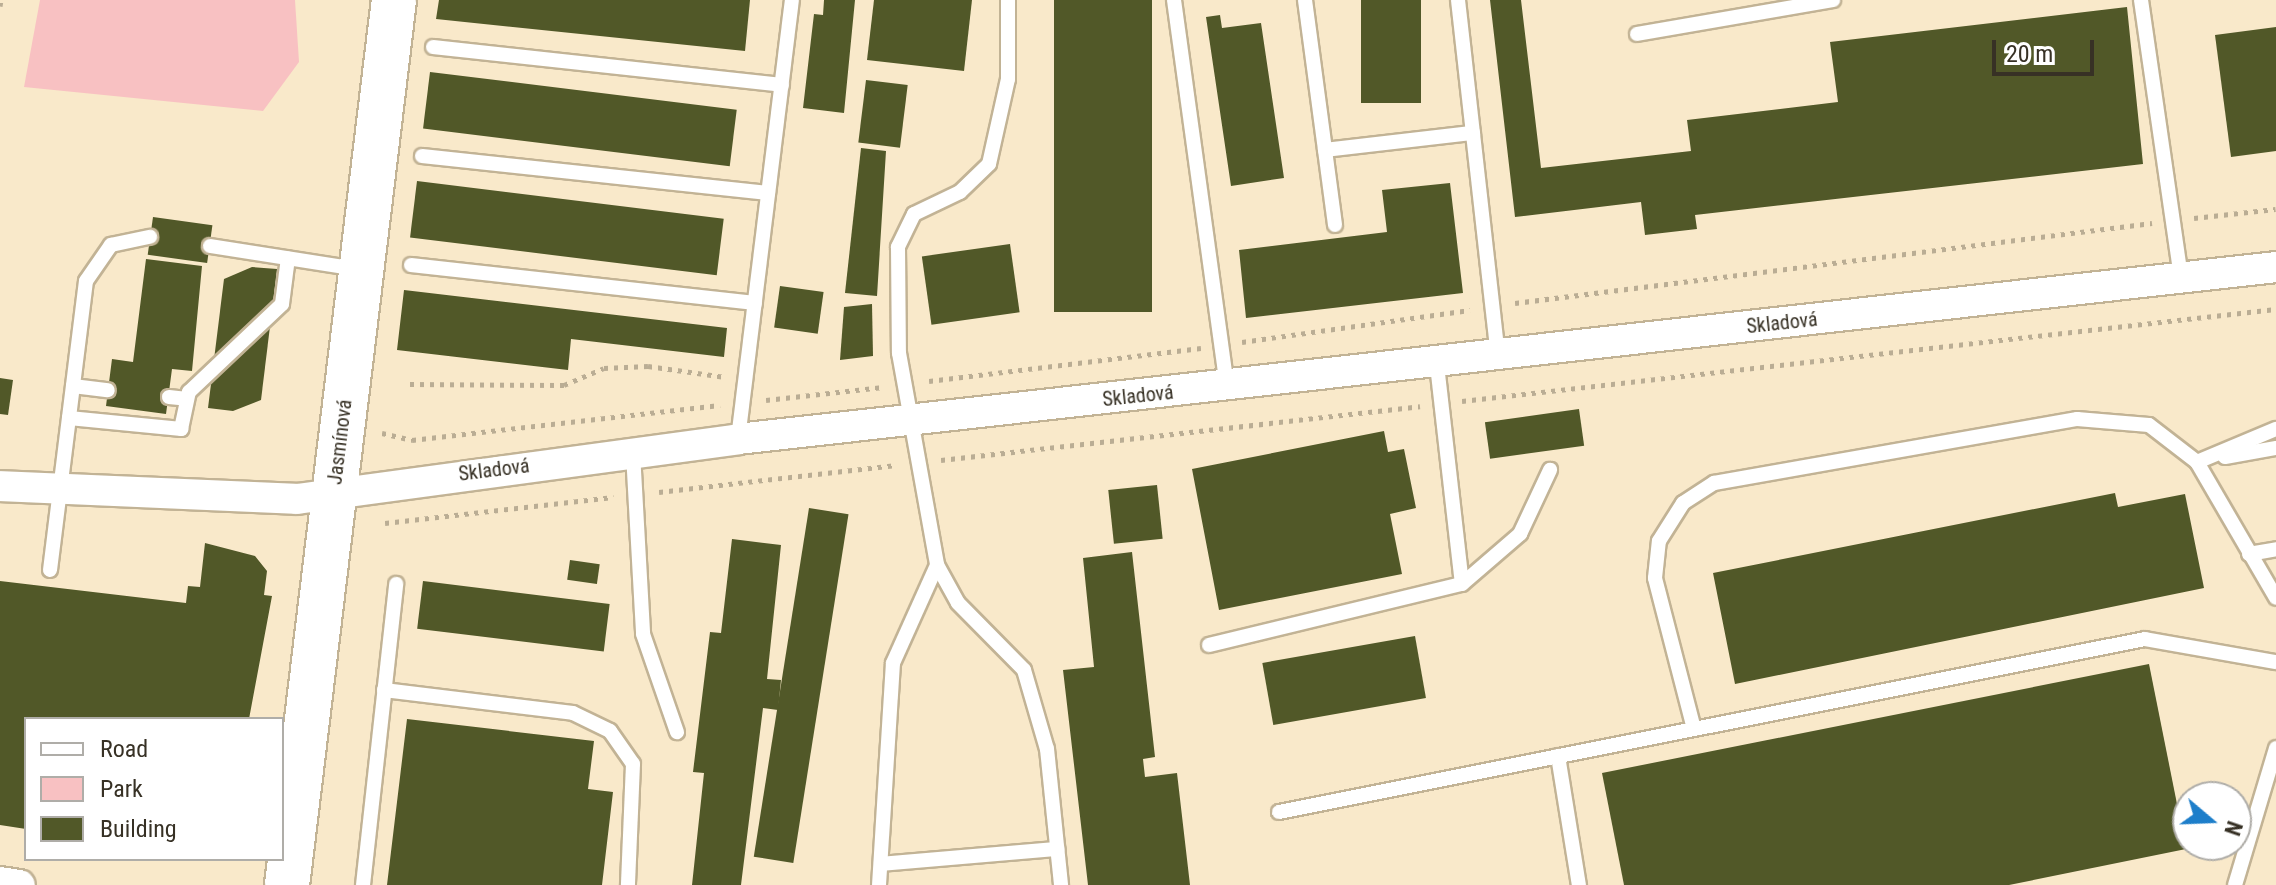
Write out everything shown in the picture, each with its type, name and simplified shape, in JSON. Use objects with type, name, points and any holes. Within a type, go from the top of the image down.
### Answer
[{"type":"main road","name":"Jasmínová","points":[[287,885],[394,0]]},
{"type":"street","name":"Skladová","points":[[0,486],[61,485],[297,499],[332,509],[633,452],[1498,359],[2276,267]]},
{"type":"street","points":[[0,882],[20,885]]},
{"type":"lane","points":[[738,439],[792,0]]},
{"type":"lane","points":[[1008,0],[1008,79],[989,164],[960,192],[914,214],[898,247],[904,384],[937,565],[958,603],[1024,670],[1047,749],[1061,885]]},
{"type":"lane","points":[[1174,0],[1227,387]]},
{"type":"lane","points":[[1305,0],[1335,225]]},
{"type":"lane","points":[[1458,0],[1498,359]]},
{"type":"lane","points":[[1637,34],[1833,0]]},
{"type":"lane","points":[[2141,0],[2181,279]]},
{"type":"lane","points":[[433,47],[782,85]]},
{"type":"lane","points":[[1325,150],[1473,133]]},
{"type":"lane","points":[[422,156],[768,193]]},
{"type":"lane","points":[[50,570],[73,386],[94,261],[111,245],[150,237]]},
{"type":"lane","points":[[210,246],[361,270]]},
{"type":"lane","points":[[69,418],[181,429],[187,399],[282,304],[288,258]]},
{"type":"lane","points":[[411,265],[755,303]]},
{"type":"lane","points":[[1437,365],[1462,584]]},
{"type":"lane","points":[[73,386],[108,390]]},
{"type":"lane","points":[[169,397],[187,399]]},
{"type":"lane","points":[[1694,729],[1655,578],[1659,541],[1683,503],[1714,483],[2077,419],[2149,425],[2197,462],[2276,598]]},
{"type":"lane","points":[[2197,462],[2276,429]]},
{"type":"lane","points":[[2197,462],[2276,448]]},
{"type":"lane","points":[[633,452],[643,634],[677,732]]},
{"type":"lane","points":[[1209,645],[1462,584],[1520,534],[1550,470]]},
{"type":"lane","points":[[2249,554],[2276,549]]},
{"type":"lane","points":[[879,885],[893,663],[937,565]]},
{"type":"lane","points":[[363,885],[396,584]]},
{"type":"lane","points":[[1279,812],[2145,639],[2276,662]]},
{"type":"lane","points":[[384,690],[573,713],[610,731],[633,764],[628,885]]},
{"type":"lane","points":[[2235,885],[2276,748]]},
{"type":"lane","points":[[1558,756],[1579,885]]},
{"type":"lane","points":[[881,864],[1057,849]]},
{"type":"path","points":[[375,426],[385,436],[412,440],[742,403],[1221,345],[1493,306],[2276,209]]},
{"type":"path","points":[[332,509],[637,494],[2276,309]]},
{"type":"path","points":[[410,384],[564,385],[604,368],[648,366],[746,379]]},
{"type":"green space","points":[[40,0],[295,0],[299,62],[263,111],[24,87]]},
{"type":"building","points":[[439,0],[750,0],[745,51],[436,19]]},
{"type":"building","points":[[824,0],[855,0],[844,113],[803,108],[814,14],[823,15]]},
{"type":"building","points":[[874,0],[972,0],[964,71],[867,60]]},
{"type":"building","points":[[1054,0],[1152,0],[1152,312],[1054,312]]},
{"type":"building","points":[[1361,0],[1421,0],[1421,103],[1361,103]]},
{"type":"building","points":[[1490,0],[1521,0],[1541,168],[1691,151],[1687,120],[1838,102],[1830,42],[2127,7],[2143,164],[1695,215],[1697,229],[1645,235],[1641,202],[1515,217]]},
{"type":"building","points":[[1220,15],[1222,28],[1261,23],[1284,178],[1231,186],[1206,17]]},
{"type":"building","points":[[2276,27],[2276,151],[2231,157],[2215,35]]},
{"type":"building","points":[[430,72],[737,110],[730,166],[423,129]]},
{"type":"building","points":[[866,80],[908,85],[900,148],[858,143]]},
{"type":"building","points":[[861,148],[886,151],[877,296],[845,293]]},
{"type":"building","points":[[417,181],[724,219],[717,275],[410,238]]},
{"type":"building","points":[[1450,183],[1463,293],[1246,318],[1239,250],[1387,232],[1382,190]]},
{"type":"building","points":[[153,217],[212,225],[207,263],[148,255]]},
{"type":"building","points":[[1010,244],[1020,312],[931,325],[922,256]]},
{"type":"building","points":[[146,259],[202,266],[192,371],[172,369],[166,414],[106,406],[112,359],[133,362]]},
{"type":"building","points":[[252,267],[277,269],[261,400],[233,411],[208,408],[224,279]]},
{"type":"building","points":[[780,286],[824,292],[818,334],[774,328]]},
{"type":"building","points":[[404,290],[727,328],[724,357],[571,339],[568,370],[397,350]]},
{"type":"building","points":[[872,304],[873,356],[840,360],[844,307]]},
{"type":"building","points":[[0,378],[13,380],[8,415],[0,414]]},
{"type":"building","points":[[1579,409],[1584,446],[1490,459],[1485,422]]},
{"type":"building","points":[[1384,431],[1388,452],[1404,449],[1416,508],[1390,514],[1402,574],[1219,610],[1192,469]]},
{"type":"building","points":[[1157,485],[1163,539],[1114,544],[1108,490]]},
{"type":"building","points":[[2115,493],[2118,507],[2185,494],[2204,588],[1735,684],[1713,573]]},
{"type":"building","points":[[809,508],[849,514],[793,863],[754,857]]},
{"type":"building","points":[[732,539],[781,545],[767,679],[781,680],[778,710],[763,708],[741,885],[692,885],[704,773],[693,772],[710,632],[721,633]]},
{"type":"building","points":[[205,543],[255,556],[267,571],[264,595],[272,596],[249,717],[24,717],[24,829],[0,825],[0,581],[186,603],[188,586],[200,587]]},
{"type":"building","points":[[1132,552],[1155,757],[1143,759],[1145,777],[1177,773],[1190,885],[1088,885],[1063,670],[1094,667],[1083,558]]},
{"type":"building","points":[[570,560],[600,564],[597,584],[567,580]]},
{"type":"building","points":[[423,581],[610,604],[604,652],[417,629]]},
{"type":"building","points":[[1415,636],[1426,698],[1273,725],[1262,663]]},
{"type":"building","points":[[2149,664],[2172,781],[2172,852],[2009,885],[1624,885],[1602,773]]},
{"type":"building","points":[[407,719],[594,741],[588,789],[613,792],[602,885],[387,885]]}]
